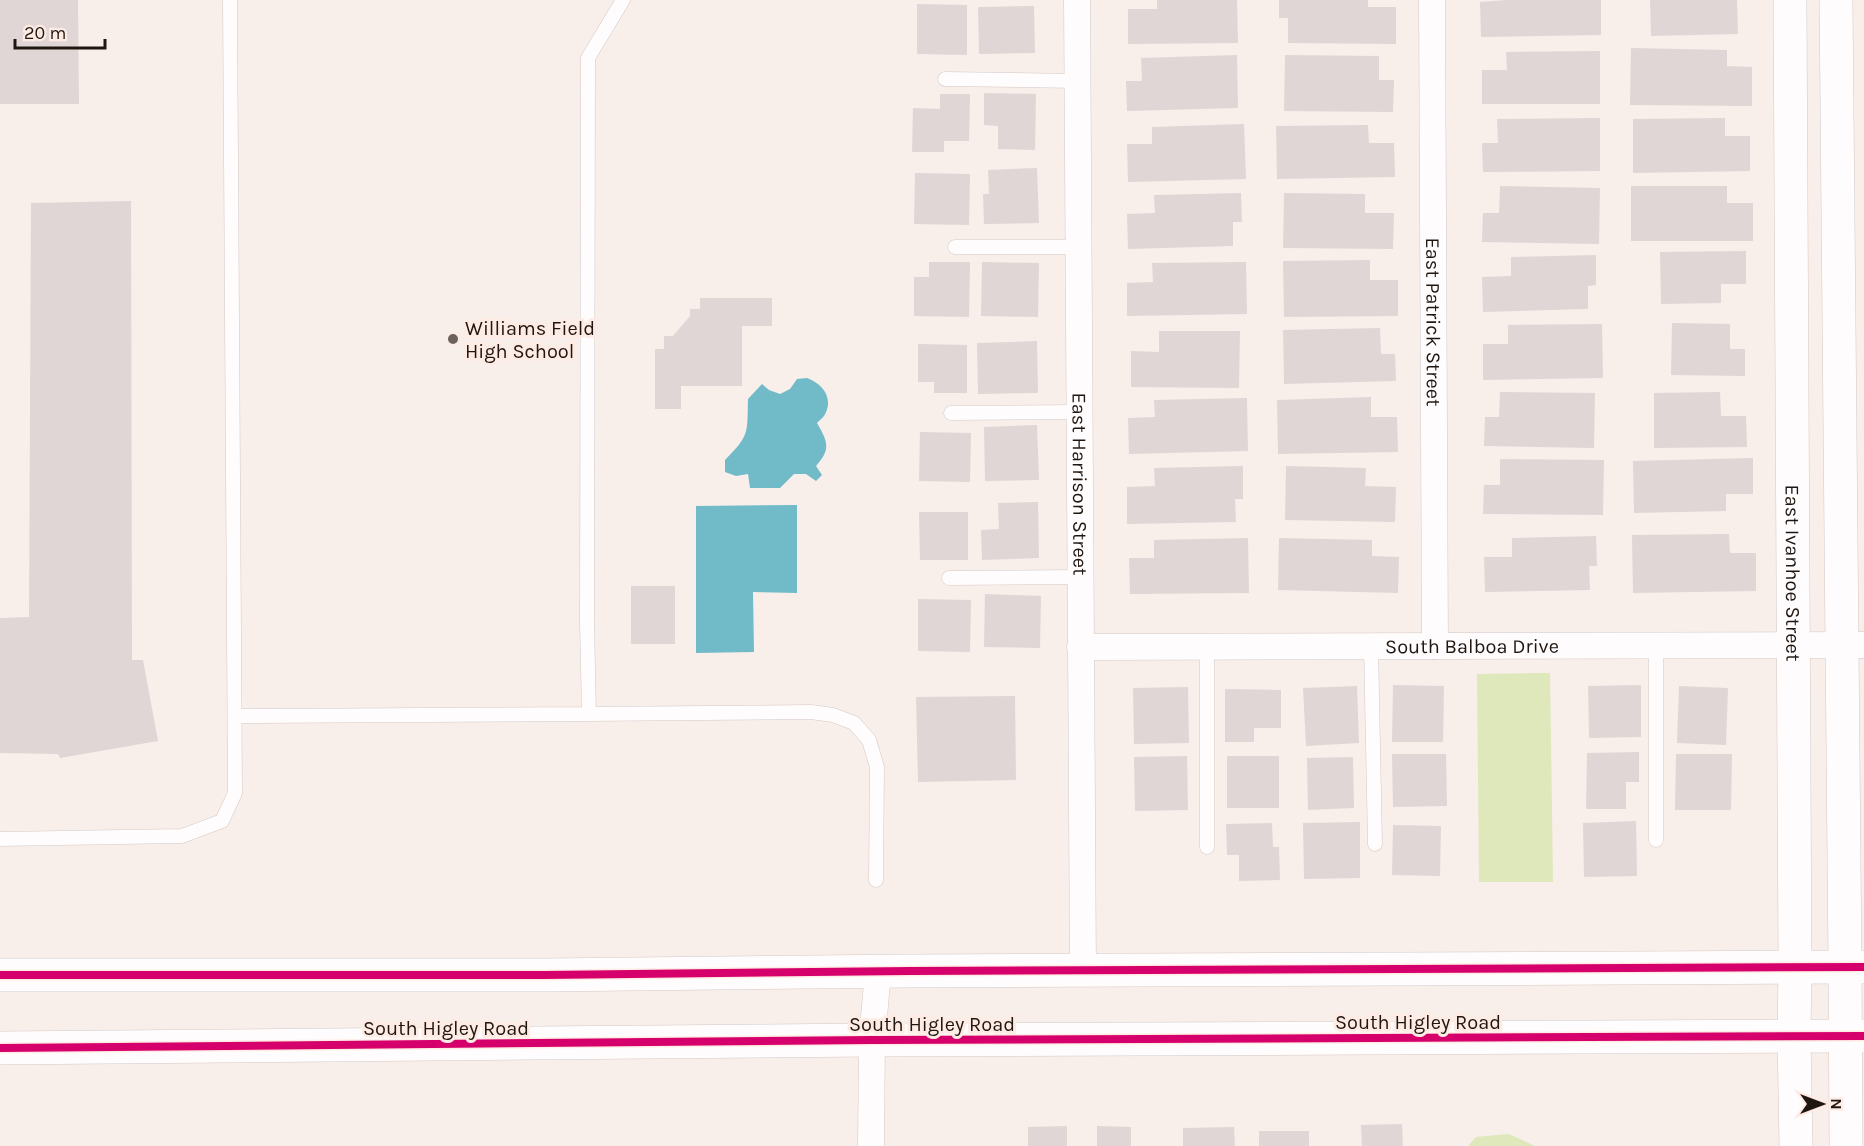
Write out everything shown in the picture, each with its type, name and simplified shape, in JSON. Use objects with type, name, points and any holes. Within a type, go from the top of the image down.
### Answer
[{"type":"main road","name":"East Ivanhoe Street","points":[[1790,0],[1796,1146]]},
{"type":"main road","points":[[1836,0],[1852,645],[1855,967],[1855,1036],[1845,1146]]},
{"type":"main road","points":[[0,975],[545,975],[878,971],[1855,967]]},
{"type":"main road","name":"South Higley Road","points":[[0,1048],[872,1040],[1855,1036]]},
{"type":"street","name":"East Harrison Street","points":[[1077,0],[1083,970]]},
{"type":"street","name":"East Patrick Street","points":[[1432,0],[1435,646]]},
{"type":"street","name":"South Balboa Drive","points":[[1080,647],[1852,645]]},
{"type":"street","points":[[871,1146],[872,1040],[878,971]]},
{"type":"lane","points":[[0,838],[182,836],[222,821],[235,792],[230,0]]},
{"type":"lane","points":[[589,714],[587,622],[588,58],[623,0]]},
{"type":"lane","points":[[945,79],[1077,81]]},
{"type":"lane","points":[[954,247],[1078,247]]},
{"type":"lane","points":[[951,413],[1079,412]]},
{"type":"lane","points":[[949,578],[1080,577]]},
{"type":"lane","points":[[1656,645],[1656,840]]},
{"type":"lane","points":[[1371,646],[1375,844]]},
{"type":"lane","points":[[1207,647],[1207,847]]},
{"type":"lane","points":[[234,716],[811,712],[833,715],[854,723],[869,740],[877,767],[876,880]]},
{"type":"green space","points":[[1550,673],[1553,882],[1479,882],[1477,674]]},
{"type":"green space","points":[[1509,1134],[1535,1146],[1468,1146],[1476,1137]]},
{"type":"water","points":[[807,378],[821,387],[828,401],[825,413],[817,423],[824,435],[826,445],[824,455],[816,466],[822,475],[816,481],[806,474],[794,474],[780,488],[750,488],[748,474],[736,476],[725,472],[725,460],[739,445],[745,433],[748,399],[762,384],[769,390],[780,394],[790,389],[797,379]]},
{"type":"water","points":[[797,505],[797,593],[753,592],[754,652],[696,653],[696,506]]},
{"type":"building","points":[[0,0],[78,0],[79,104],[0,104]]},
{"type":"building","points":[[1157,0],[1237,0],[1238,43],[1128,44],[1128,9],[1157,9]]},
{"type":"building","points":[[1279,0],[1368,0],[1368,7],[1396,7],[1396,44],[1288,43],[1288,18],[1279,18]]},
{"type":"building","points":[[1601,0],[1601,35],[1481,37],[1480,2]]},
{"type":"building","points":[[1650,0],[1737,0],[1738,34],[1651,36]]},
{"type":"building","points":[[917,4],[967,5],[967,55],[917,54]]},
{"type":"building","points":[[1034,6],[1035,53],[979,54],[978,7]]},
{"type":"building","points":[[1631,48],[1727,50],[1727,66],[1752,67],[1752,106],[1630,105]]},
{"type":"building","points":[[1600,51],[1600,104],[1482,104],[1482,70],[1507,70],[1506,52]]},
{"type":"building","points":[[1237,55],[1238,108],[1127,111],[1126,81],[1142,81],[1141,58]]},
{"type":"building","points":[[1285,55],[1379,56],[1379,80],[1394,80],[1393,112],[1284,111]]},
{"type":"building","points":[[984,93],[1036,94],[1035,150],[998,149],[998,126],[984,125]]},
{"type":"building","points":[[940,94],[970,94],[969,141],[944,141],[944,152],[912,152],[913,108],[940,109]]},
{"type":"building","points":[[1600,118],[1600,171],[1483,172],[1482,143],[1498,143],[1497,119]]},
{"type":"building","points":[[1725,118],[1725,136],[1750,136],[1750,171],[1633,173],[1633,119]]},
{"type":"building","points":[[1244,124],[1246,179],[1128,182],[1127,144],[1152,144],[1152,127]]},
{"type":"building","points":[[1368,125],[1369,143],[1394,143],[1395,177],[1277,179],[1276,126]]},
{"type":"building","points":[[1037,168],[1039,223],[984,224],[983,194],[989,194],[988,170]]},
{"type":"building","points":[[915,173],[970,174],[969,225],[914,224]]},
{"type":"building","points":[[1500,186],[1600,188],[1599,244],[1482,242],[1483,213],[1499,213]]},
{"type":"building","points":[[1631,186],[1727,186],[1727,203],[1753,203],[1753,241],[1631,241]]},
{"type":"building","points":[[1241,193],[1242,222],[1233,222],[1233,246],[1128,249],[1127,214],[1155,213],[1154,195]]},
{"type":"building","points":[[1284,193],[1365,194],[1365,213],[1394,213],[1393,249],[1283,248]]},
{"type":"building","points":[[131,201],[132,660],[143,660],[158,741],[60,758],[58,754],[0,753],[0,618],[29,617],[31,203]]},
{"type":"building","points":[[1746,251],[1746,284],[1721,284],[1721,303],[1661,304],[1660,252]]},
{"type":"building","points":[[1596,255],[1596,285],[1588,286],[1588,309],[1483,312],[1482,277],[1511,276],[1511,257]]},
{"type":"building","points":[[1370,260],[1370,280],[1398,280],[1398,316],[1284,317],[1283,261]]},
{"type":"building","points":[[929,262],[970,262],[969,317],[914,316],[914,277],[929,277]]},
{"type":"building","points":[[982,262],[1039,263],[1038,317],[981,316]]},
{"type":"building","points":[[1246,262],[1247,314],[1127,316],[1127,283],[1153,282],[1152,263]]},
{"type":"building","points":[[700,298],[772,298],[772,326],[742,326],[742,386],[681,386],[681,409],[655,409],[655,349],[664,349],[664,336],[673,336],[690,316],[690,309],[700,309]]},
{"type":"building","points":[[1672,323],[1730,324],[1730,349],[1745,349],[1745,376],[1671,375]]},
{"type":"building","points":[[1602,324],[1603,378],[1483,380],[1483,344],[1508,344],[1508,325]]},
{"type":"building","points":[[1380,328],[1381,354],[1395,354],[1396,381],[1284,384],[1283,330]]},
{"type":"building","points":[[1159,331],[1240,331],[1239,388],[1131,387],[1131,351],[1159,352]]},
{"type":"building","points":[[1037,341],[1038,393],[978,394],[977,343]]},
{"type":"building","points":[[918,344],[967,345],[967,393],[934,393],[934,382],[918,382]]},
{"type":"building","points":[[1500,392],[1595,393],[1594,448],[1484,446],[1485,417],[1499,417]]},
{"type":"building","points":[[1720,392],[1721,416],[1746,416],[1747,447],[1654,448],[1654,393]]},
{"type":"building","points":[[1371,397],[1371,417],[1397,417],[1398,452],[1278,454],[1277,400]]},
{"type":"building","points":[[1247,398],[1248,451],[1129,454],[1128,418],[1155,417],[1154,400]]},
{"type":"building","points":[[1037,425],[1039,480],[985,481],[984,427]]},
{"type":"building","points":[[920,432],[971,433],[970,482],[919,481]]},
{"type":"building","points":[[1753,458],[1753,494],[1726,494],[1726,511],[1634,513],[1633,461]]},
{"type":"building","points":[[1500,459],[1604,460],[1603,515],[1483,514],[1484,485],[1500,485]]},
{"type":"building","points":[[1243,466],[1243,499],[1235,499],[1236,522],[1127,524],[1127,487],[1155,486],[1154,468]]},
{"type":"building","points":[[1286,466],[1366,468],[1365,486],[1396,487],[1395,522],[1285,520]]},
{"type":"building","points":[[1038,502],[1039,558],[982,560],[981,530],[999,529],[998,503]]},
{"type":"building","points":[[919,512],[968,512],[968,560],[920,560]]},
{"type":"building","points":[[1729,534],[1730,553],[1756,553],[1756,591],[1633,593],[1632,535]]},
{"type":"building","points":[[1596,536],[1597,566],[1589,566],[1590,590],[1485,592],[1484,557],[1512,557],[1512,538]]},
{"type":"building","points":[[1248,538],[1249,593],[1130,594],[1129,558],[1154,558],[1154,540]]},
{"type":"building","points":[[1279,538],[1372,540],[1372,556],[1399,557],[1398,593],[1278,590]]},
{"type":"building","points":[[631,586],[675,586],[675,644],[631,644]]},
{"type":"building","points":[[985,594],[1041,596],[1040,648],[984,647]]},
{"type":"building","points":[[918,599],[971,600],[970,652],[918,651]]},
{"type":"building","points":[[1393,685],[1444,686],[1443,742],[1392,742]]},
{"type":"building","points":[[1641,685],[1641,737],[1589,738],[1588,686]]},
{"type":"building","points":[[1357,686],[1359,743],[1306,746],[1303,688]]},
{"type":"building","points":[[1679,686],[1728,688],[1726,745],[1677,743]]},
{"type":"building","points":[[1188,687],[1189,743],[1134,744],[1133,688]]},
{"type":"building","points":[[1225,689],[1281,690],[1281,728],[1254,728],[1254,742],[1225,742]]},
{"type":"building","points":[[1015,696],[1016,780],[918,782],[916,697]]},
{"type":"building","points":[[1639,752],[1639,782],[1626,782],[1626,809],[1586,809],[1587,753]]},
{"type":"building","points":[[1392,754],[1446,754],[1447,806],[1393,807]]},
{"type":"building","points":[[1676,754],[1732,754],[1731,810],[1675,810]]},
{"type":"building","points":[[1187,756],[1188,810],[1135,811],[1134,757]]},
{"type":"building","points":[[1227,756],[1279,756],[1279,808],[1227,808]]},
{"type":"building","points":[[1353,757],[1354,808],[1308,810],[1307,758]]},
{"type":"building","points":[[1636,821],[1637,876],[1584,877],[1583,823]]},
{"type":"building","points":[[1360,822],[1360,878],[1304,879],[1303,823]]},
{"type":"building","points":[[1272,823],[1273,847],[1279,847],[1280,880],[1239,881],[1239,855],[1227,855],[1226,824]]},
{"type":"building","points":[[1393,825],[1441,826],[1440,876],[1392,875]]},
{"type":"building","points":[[1402,1124],[1403,1146],[1362,1146],[1361,1125]]},
{"type":"building","points":[[1067,1126],[1067,1146],[1028,1146],[1028,1127]]},
{"type":"building","points":[[1097,1126],[1131,1127],[1131,1146],[1097,1146]]},
{"type":"building","points":[[1234,1127],[1235,1146],[1183,1146],[1183,1128]]},
{"type":"building","points":[[1259,1131],[1309,1131],[1309,1146],[1259,1146]]},
{"type":"cycle path","points":[[0,975],[545,975],[1864,967]]},
{"type":"cycle path","points":[[0,1048],[872,1040],[1864,1036]]},
{"type":"place","name":"Williams Field High School","points":[[453,339]]}]
